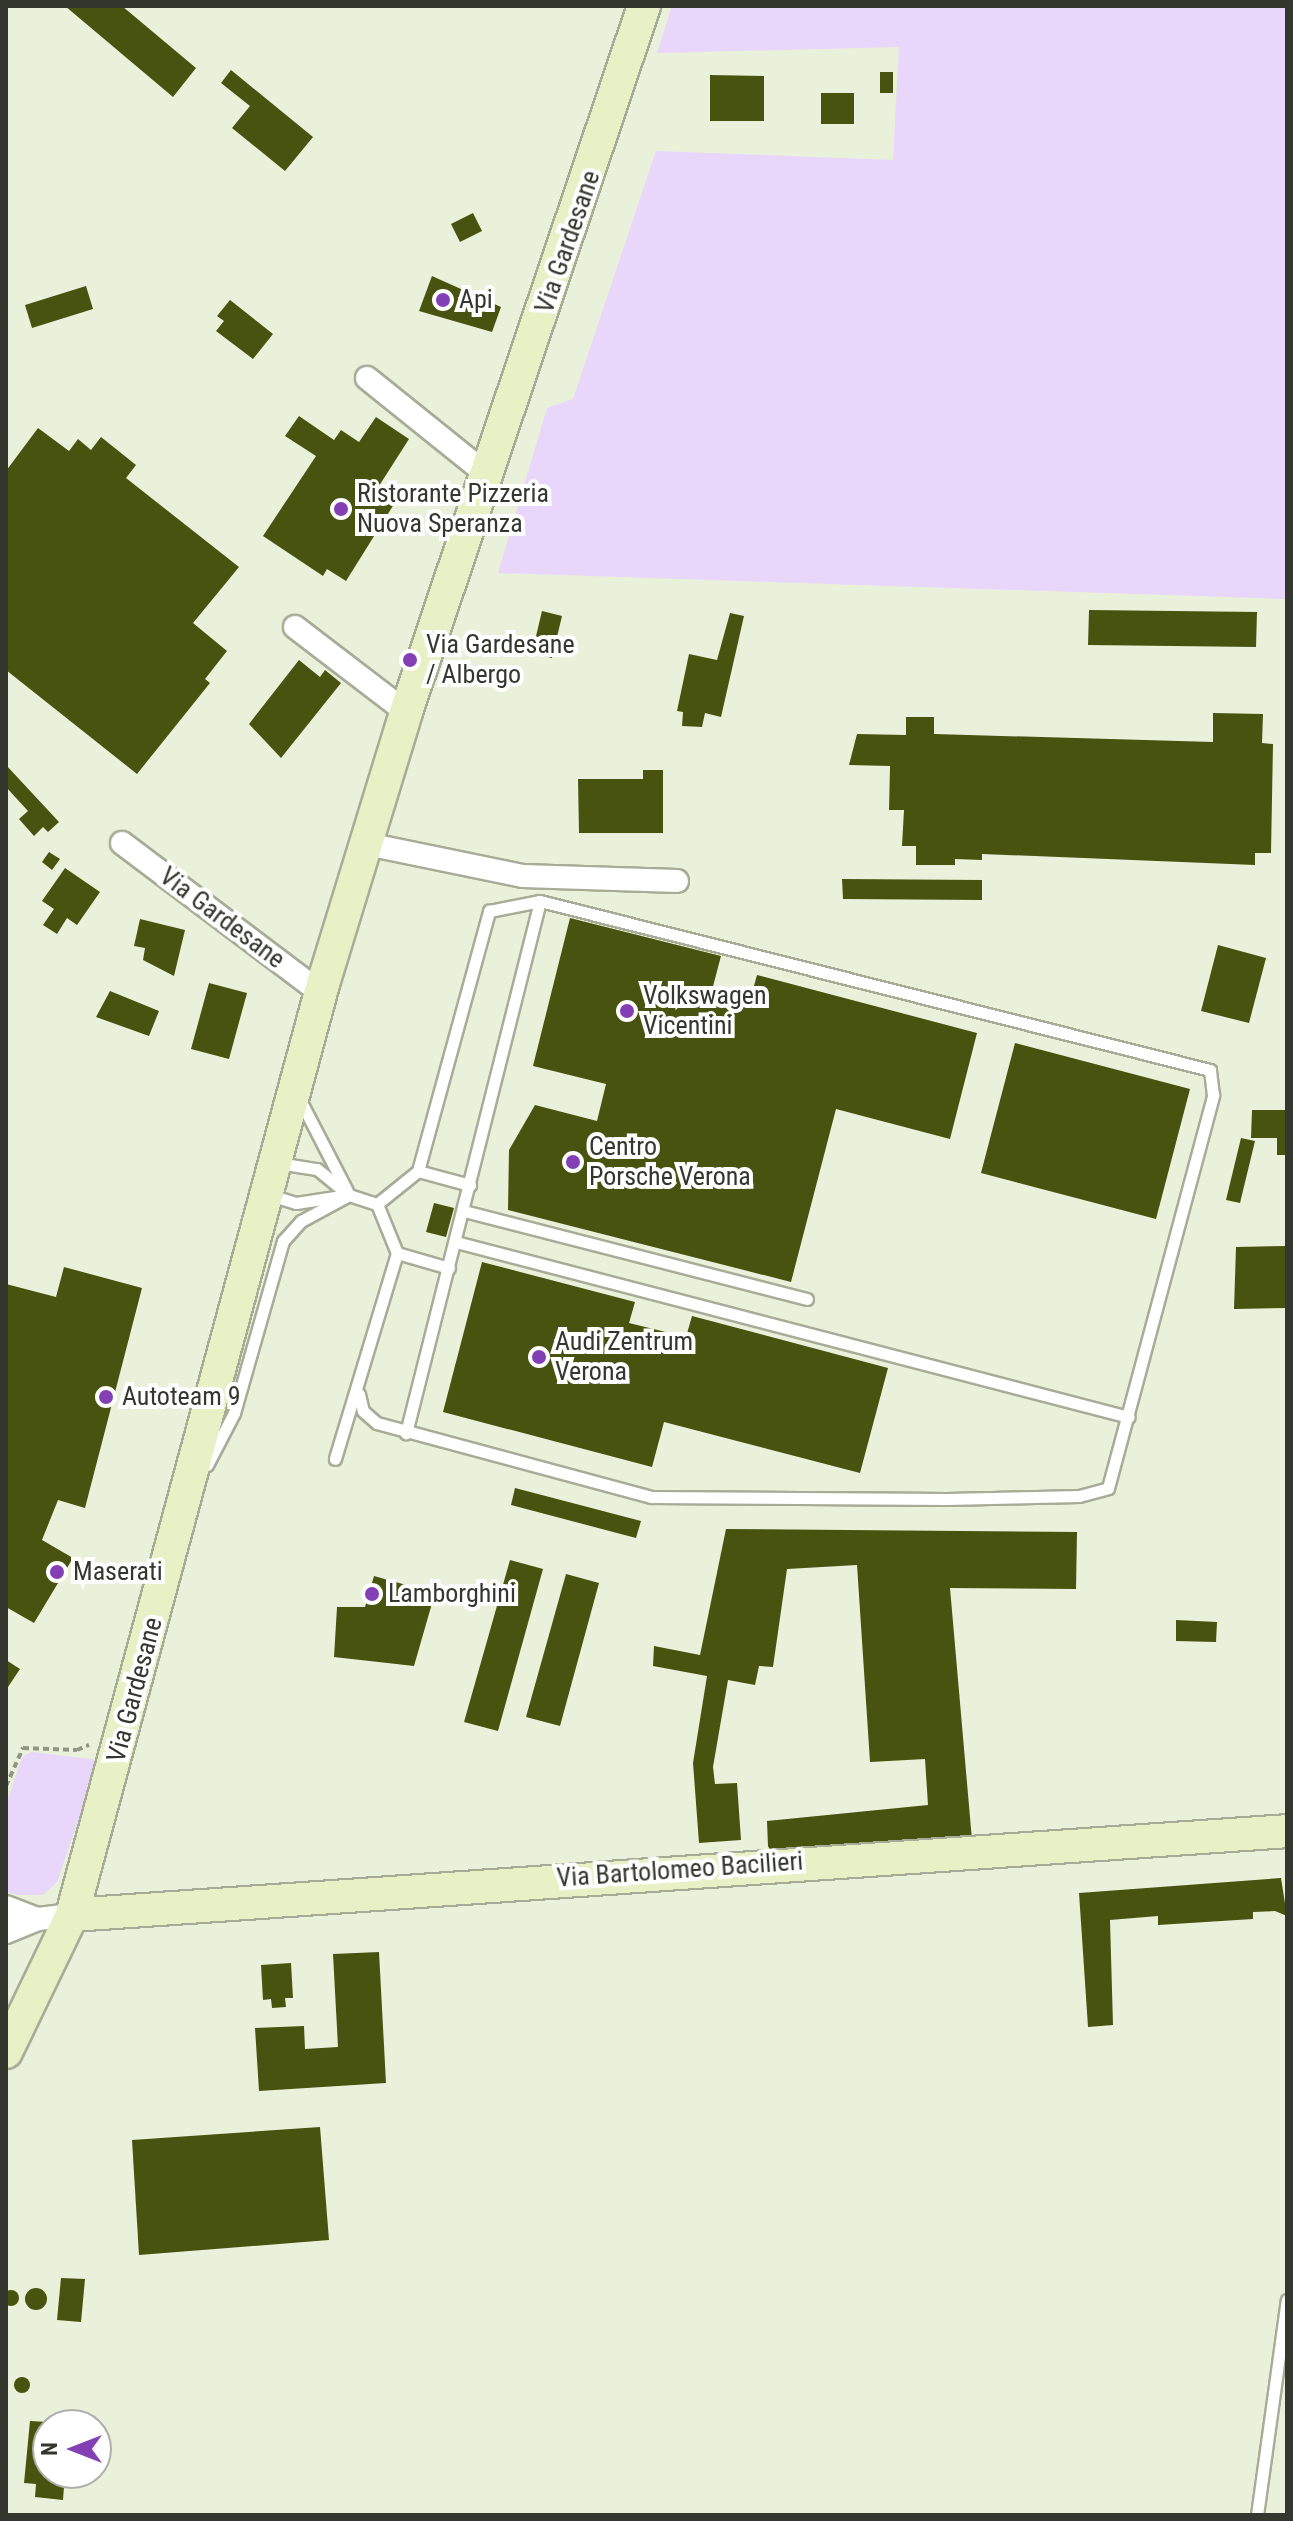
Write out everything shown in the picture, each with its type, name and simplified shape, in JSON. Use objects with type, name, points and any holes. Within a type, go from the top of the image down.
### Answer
[{"type":"main road","name":"Via Gardesane","points":[[6,2052],[72,1915],[270,1195],[321,993],[406,712],[489,476],[644,6]]},
{"type":"main road","name":"Via Bartolomeo Bacilieri","points":[[72,1915],[1287,1831]]},
{"type":"street","points":[[367,378],[489,476]]},
{"type":"street","points":[[295,627],[406,712]]},
{"type":"street","name":"Via Gardesane","points":[[122,843],[321,993]]},
{"type":"street","points":[[367,844],[523,876],[677,881]]},
{"type":"street","points":[[6,1907],[38,1919]]},
{"type":"street","points":[[6,1932],[38,1919],[72,1915]]},
{"type":"lane","points":[[406,1433],[540,901]]},
{"type":"lane","points":[[359,1394],[363,1411],[377,1423],[651,1497],[1079,1496],[1108,1488],[1213,1095],[1210,1070],[540,901],[489,911],[482,926],[418,1171],[377,1204]]},
{"type":"lane","points":[[296,1093],[349,1195]]},
{"type":"lane","points":[[278,1163],[317,1169],[349,1195],[377,1204],[397,1253],[359,1394],[335,1459]]},
{"type":"lane","points":[[418,1171],[470,1185]]},
{"type":"lane","points":[[270,1195],[296,1203],[349,1195]]},
{"type":"lane","points":[[184,1508],[234,1413],[283,1241],[301,1221],[349,1195]]},
{"type":"lane","points":[[464,1211],[807,1299]]},
{"type":"lane","points":[[456,1242],[1129,1417]]},
{"type":"lane","points":[[397,1253],[449,1268]]},
{"type":"lane","points":[[1257,2515],[1287,2300]]},
{"type":"shaded area","points":[[672,6],[1287,6],[1287,599],[498,573],[547,408],[573,399],[656,151],[893,160],[899,47],[657,53]]},
{"type":"shaded area","points":[[32,1752],[99,1760],[57,1882],[43,1895],[17,1895],[6,1891],[6,1805],[22,1757]]},
{"type":"building","points":[[65,6],[122,6],[196,68],[173,97]]},
{"type":"building","points":[[231,70],[313,137],[285,171],[232,128],[250,106],[221,83]]},
{"type":"building","points":[[880,72],[893,72],[893,93],[880,93]]},
{"type":"building","points":[[710,75],[764,76],[764,121],[710,121]]},
{"type":"building","points":[[821,93],[854,93],[854,124],[821,124]]},
{"type":"building","points":[[473,213],[482,231],[460,242],[451,224]]},
{"type":"building","points":[[432,276],[501,307],[492,332],[419,311]]},
{"type":"building","points":[[86,286],[93,309],[32,328],[25,305]]},
{"type":"building","points":[[230,300],[273,334],[253,359],[216,331],[224,321],[217,316]]},
{"type":"building","points":[[299,416],[334,440],[341,430],[359,442],[376,417],[409,439],[377,489],[396,501],[346,581],[327,569],[323,576],[263,536],[316,456],[285,436]]},
{"type":"building","points":[[38,428],[69,451],[78,439],[91,450],[101,437],[136,465],[126,478],[239,567],[193,623],[227,651],[205,679],[210,683],[137,774],[6,670],[6,471]]},
{"type":"building","points":[[1089,610],[1257,612],[1256,647],[1088,645]]},
{"type":"building","points":[[542,611],[562,616],[552,658],[532,653]]},
{"type":"building","points":[[730,613],[744,616],[721,717],[705,713],[702,727],[682,726],[683,712],[677,711],[689,654],[717,660]]},
{"type":"building","points":[[299,660],[320,677],[325,670],[341,683],[281,758],[249,724]]},
{"type":"building","points":[[1213,713],[1263,714],[1262,743],[1273,744],[1271,853],[1255,853],[1255,865],[982,854],[982,860],[955,859],[955,865],[916,865],[916,846],[902,846],[904,810],[889,810],[890,766],[849,765],[857,734],[906,735],[906,717],[934,717],[934,734],[1213,742]]},
{"type":"building","points":[[6,765],[59,822],[48,832],[43,827],[34,836],[19,819],[28,811],[6,787]]},
{"type":"building","points":[[643,770],[663,770],[663,833],[579,833],[578,779],[643,779]]},
{"type":"building","points":[[49,852],[60,859],[52,870],[42,862]]},
{"type":"building","points":[[65,868],[100,892],[77,925],[67,918],[57,934],[43,925],[54,909],[42,901]]},
{"type":"building","points":[[842,879],[982,880],[982,900],[843,899]]},
{"type":"building","points":[[570,918],[721,956],[711,994],[749,1004],[757,975],[977,1033],[950,1139],[836,1109],[791,1282],[508,1210],[509,1150],[535,1105],[597,1121],[606,1084],[533,1066]]},
{"type":"building","points":[[140,919],[185,930],[174,976],[143,960],[145,948],[134,946]]},
{"type":"building","points":[[1218,945],[1266,958],[1249,1023],[1201,1011]]},
{"type":"building","points":[[209,983],[247,993],[229,1059],[191,1049]]},
{"type":"building","points":[[110,991],[159,1011],[149,1036],[96,1017]]},
{"type":"building","points":[[1015,1043],[1190,1089],[1156,1219],[981,1173]]},
{"type":"building","points":[[1252,1110],[1287,1110],[1287,1155],[1277,1155],[1277,1138],[1251,1138]]},
{"type":"building","points":[[1241,1138],[1255,1141],[1240,1203],[1226,1200]]},
{"type":"building","points":[[434,1203],[454,1208],[446,1237],[426,1232]]},
{"type":"building","points":[[1287,1246],[1287,1308],[1234,1309],[1236,1247]]},
{"type":"building","points":[[482,1262],[635,1302],[629,1323],[686,1337],[692,1316],[888,1368],[860,1473],[664,1422],[652,1467],[443,1412]]},
{"type":"building","points":[[64,1267],[142,1288],[85,1508],[58,1500],[42,1540],[73,1558],[34,1623],[6,1607],[6,1284],[56,1297]]},
{"type":"building","points":[[515,1488],[641,1521],[636,1538],[511,1505]]},
{"type":"building","points":[[726,1529],[1077,1532],[1076,1589],[950,1588],[972,1840],[771,1852],[768,1846],[767,1821],[928,1805],[925,1759],[870,1762],[857,1565],[787,1569],[773,1667],[759,1666],[755,1685],[728,1680],[713,1767],[715,1784],[737,1783],[741,1840],[699,1843],[693,1763],[707,1676],[653,1666],[654,1646],[700,1655]]},
{"type":"building","points":[[510,1560],[543,1569],[498,1731],[464,1722]]},
{"type":"building","points":[[566,1574],[599,1583],[560,1726],[526,1717]]},
{"type":"building","points":[[374,1576],[435,1593],[414,1666],[334,1657],[337,1607],[365,1607]]},
{"type":"building","points":[[1176,1620],[1217,1622],[1216,1642],[1176,1641]]},
{"type":"building","points":[[6,1660],[20,1669],[6,1690]]},
{"type":"building","points":[[1281,1878],[1287,1916],[1275,1911],[1253,1912],[1253,1919],[1158,1925],[1158,1916],[1110,1920],[1113,2025],[1088,2027],[1079,1893]]},
{"type":"building","points":[[379,1952],[386,2083],[259,2091],[255,2028],[304,2026],[305,2049],[338,2047],[333,1954]]},
{"type":"building","points":[[291,1963],[293,1998],[285,1998],[286,2007],[272,2008],[271,1999],[263,2000],[261,1965]]},
{"type":"building","points":[[320,2127],[329,2240],[139,2255],[132,2140]]},
{"type":"building","points":[[61,2278],[85,2279],[81,2322],[57,2320]]},
{"type":"building","points":[[36,2288],[44,2291],[47,2299],[44,2307],[36,2310],[28,2307],[25,2299],[28,2291]]},
{"type":"building","points":[[11,2290],[17,2292],[17,2304],[11,2306],[5,2304],[3,2298],[5,2292]]},
{"type":"building","points":[[19,2377],[25,2377],[30,2385],[28,2391],[19,2393],[14,2388],[14,2382]]},
{"type":"building","points":[[30,2421],[32,2421],[32,2484],[24,2483]]},
{"type":"building","points":[[36,2489],[64,2489],[63,2500],[35,2497]]},
{"type":"place","name":"Api","points":[[443,300]]},
{"type":"place","name":"Ristorante Pizzeria Nuova Speranza","points":[[341,509]]},
{"type":"place","name":"Via Gardesane / Albergo","points":[[410,660]]},
{"type":"place","name":"Volkswagen Vicentini","points":[[627,1011]]},
{"type":"place","name":"Centro Porsche Verona","points":[[573,1162]]},
{"type":"place","name":"Audi Zentrum Verona","points":[[539,1357]]},
{"type":"place","name":"Autoteam 9","points":[[106,1397]]},
{"type":"place","name":"Maserati","points":[[57,1572]]},
{"type":"place","name":"Lamborghini","points":[[372,1594]]}]
